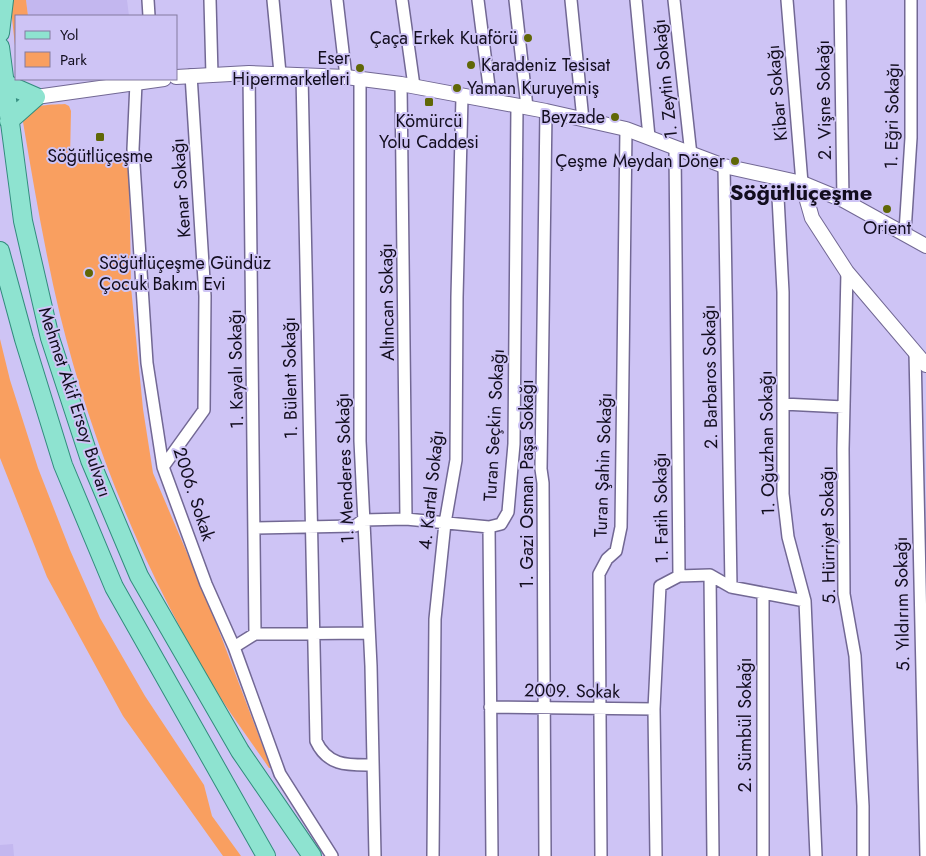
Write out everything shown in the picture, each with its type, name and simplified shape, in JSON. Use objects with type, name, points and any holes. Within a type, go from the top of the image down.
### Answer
[{"type":"main road","points":[[0,33],[4,0]]},
{"type":"main road","name":"Mehmet Akif Ersoy Bulvarı","points":[[0,47],[23,221],[50,338],[90,460],[139,576],[240,751],[312,856]]},
{"type":"main road","points":[[4,82],[36,97],[10,122]]},
{"type":"main road","name":"Mehmet Akif Ersoy Bulvarı","points":[[0,251],[24,339],[63,466],[114,587],[266,856]]},
{"type":"street","points":[[148,0],[149,15]]},
{"type":"street","points":[[210,0],[212,75]]},
{"type":"street","points":[[273,0],[280,73]]},
{"type":"street","points":[[337,0],[346,77]]},
{"type":"street","name":"Altıncan Sokağı","points":[[402,0],[407,85],[406,519]]},
{"type":"street","points":[[478,0],[491,102]]},
{"type":"street","name":"Turan Seçkin Sokağı","points":[[492,856],[489,527],[501,524],[508,512],[514,444],[522,106],[515,0]]},
{"type":"street","points":[[571,0],[583,120]]},
{"type":"street","points":[[636,0],[649,137]]},
{"type":"street","name":"1. Zeytin Sokağı","points":[[674,0],[691,155]]},
{"type":"street","name":"Kibar Sokağı","points":[[787,0],[802,183]]},
{"type":"street","name":"2. Vişne Sokağı","points":[[840,0],[843,200]]},
{"type":"street","name":"1. Eğri Sokağı","points":[[905,232],[911,138],[911,0]]},
{"type":"street","name":"1. Kayalı Sokağı","points":[[250,73],[256,528],[255,634]]},
{"type":"street","points":[[178,77],[191,74],[280,73],[346,77],[407,85],[462,97],[522,106],[626,129],[724,166],[802,183],[843,200],[905,232],[926,246]]},
{"type":"street","name":"Kenar Sokağı","points":[[163,467],[204,410],[205,296],[191,74]]},
{"type":"street","name":"1. Bülent Sokağı","points":[[302,75],[316,741],[322,752],[339,764],[373,765]]},
{"type":"street","name":"1. Menderes Sokağı","points":[[360,79],[360,441],[370,633],[375,856]]},
{"type":"street","points":[[36,97],[150,80]]},
{"type":"street","name":"2006. Sokak","points":[[137,81],[134,166],[147,363],[163,467],[206,584],[234,647],[280,774],[332,856]]},
{"type":"street","name":"4. Kartal Sokağı","points":[[433,856],[434,619],[445,523],[456,460],[456,297],[462,97]]},
{"type":"street","name":"1. Gazi Osman Paşa Sokağı","points":[[546,111],[544,362],[541,469],[543,483],[546,856]]},
{"type":"street","name":"Turan Şahin Sokağı","points":[[600,856],[599,574],[607,560],[616,551],[621,528],[626,129]]},
{"type":"street","name":"1. Fatih Sokağı","points":[[656,856],[654,710],[660,586],[679,576],[675,148]]},
{"type":"street","name":"2. Barbaros Sokağı","points":[[724,166],[731,588]]},
{"type":"street","name":"1. Oğuzhan Sokağı","points":[[777,178],[783,292],[783,494],[788,537],[805,601],[816,856]]},
{"type":"street","points":[[802,183],[812,218],[847,272],[926,365]]},
{"type":"street","name":"5. Hürriyet Sokağı","points":[[847,272],[844,407],[844,594],[855,656],[863,806],[863,856]]},
{"type":"street","name":"5. Yıldırım Sokağı","points":[[915,352],[922,568],[926,856]]},
{"type":"street","points":[[783,404],[844,407]]},
{"type":"street","points":[[256,528],[355,526],[363,520],[406,519],[489,527]]},
{"type":"street","points":[[710,575],[712,856]]},
{"type":"street","points":[[679,576],[710,575],[731,588],[805,601]]},
{"type":"street","name":"2. Sümbül Sokağı","points":[[763,595],[763,856]]},
{"type":"street","points":[[234,647],[255,634],[370,633]]},
{"type":"street","name":"2009. Sokak","points":[[490,707],[654,710]]},
{"type":"shaded area","points":[[26,0],[127,0],[129,15],[28,15]]},
{"type":"shaded area","points":[[13,844],[14,856],[0,856],[0,845]]},
{"type":"green space","points":[[10,0],[26,0],[28,15],[15,15],[15,46]]},
{"type":"green space","points":[[65,104],[69,106],[71,111],[70,159],[129,159],[131,287],[143,409],[153,473],[210,607],[271,768],[269,768],[222,700],[195,655],[147,562],[107,465],[73,365],[49,267],[23,122],[29,111],[34,108]]},
{"type":"green space","points":[[0,339],[10,380],[38,468],[70,550],[100,618],[145,696],[204,785],[212,816],[241,856],[223,856],[123,716],[47,577],[0,458]]},
{"type":"place","name":"Çaça Erkek Kuaförü","points":[[528,38]]},
{"type":"place","name":"Karadeniz Tesisat","points":[[471,65]]},
{"type":"place","name":"Eser Hipermarketleri","points":[[360,68]]},
{"type":"place","name":"Yaman Kuruyemiş","points":[[457,88]]},
{"type":"place","name":"Kömürcü Yolu Caddesi","points":[[429,102]]},
{"type":"place","name":"Beyzade","points":[[615,117]]},
{"type":"place","name":"Söğütlüçeşme","points":[[100,137]]},
{"type":"place","name":"Çeşme Meydan Döner","points":[[735,161]]},
{"type":"place","name":"Orient","points":[[887,209]]},
{"type":"place","name":"Söğütlüçeşme Gündüz Çocuk Bakım Evi","points":[[89,273]]},
{"type":"district","name":"Söğütlüçeşme","points":[[801,192]]}]
